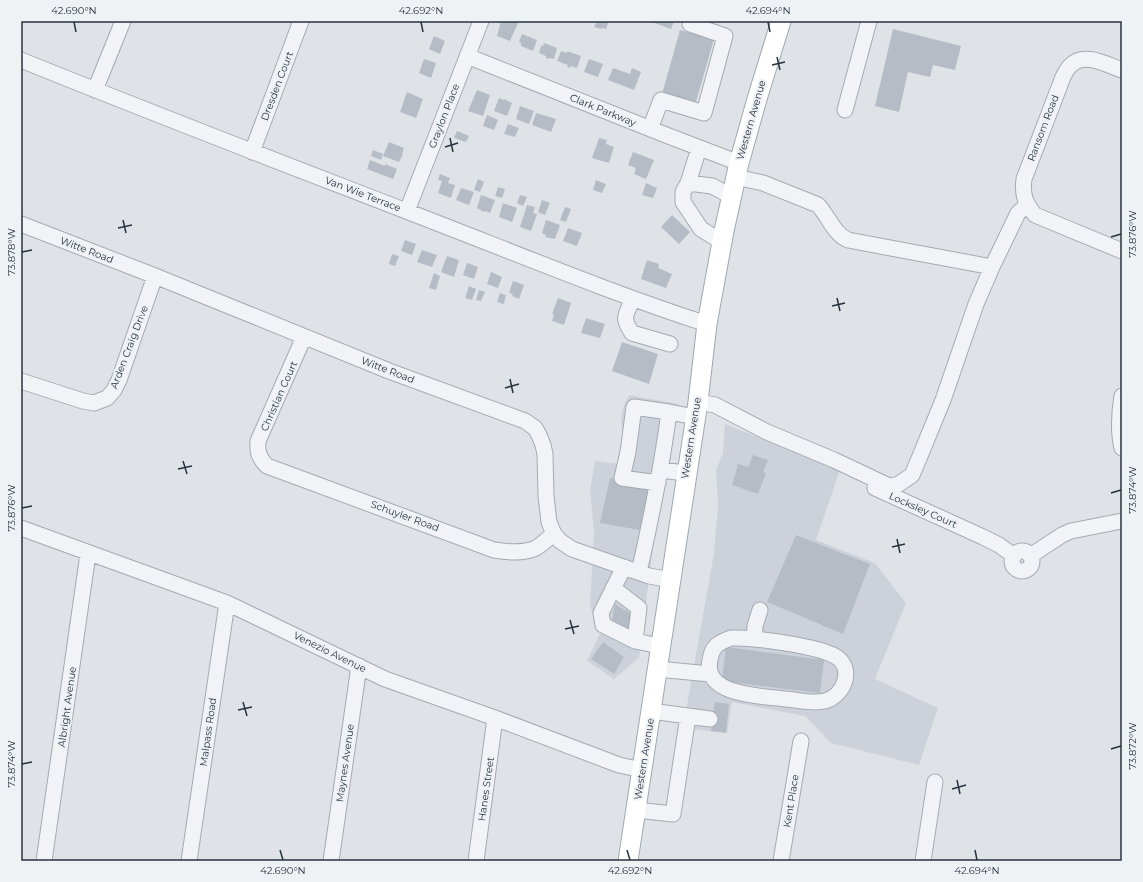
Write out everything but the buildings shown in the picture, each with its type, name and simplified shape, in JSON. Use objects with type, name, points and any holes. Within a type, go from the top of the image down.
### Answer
[{"type":"main road","name":"Western Avenue","points":[[628,861],[671,580],[707,324],[737,170],[781,21]]},
{"type":"street","points":[[95,90],[123,21]]},
{"type":"street","name":"Dresden Court","points":[[252,152],[302,21]]},
{"type":"street","name":"Graylon Place","points":[[407,211],[480,21]]},
{"type":"street","points":[[650,129],[661,100],[704,113],[726,36],[690,24],[691,21]]},
{"type":"street","points":[[845,110],[870,21]]},
{"type":"street","name":"Clark Parkway","points":[[467,56],[700,148],[737,170],[763,183],[818,205],[839,234],[848,240],[992,267]]},
{"type":"street","name":"Ransom Road","points":[[1027,205],[1024,194],[1024,179],[1063,77],[1071,65],[1080,60],[1088,59],[1095,60],[1122,70]]},
{"type":"street","name":"Van Wie Terrace","points":[[21,60],[252,152],[633,299],[707,324]]},
{"type":"street","points":[[700,148],[688,183],[683,192],[683,202],[701,229],[722,242]]},
{"type":"street","points":[[688,183],[712,186],[731,196]]},
{"type":"street","points":[[686,473],[659,477],[622,478],[628,452],[634,407],[669,412],[715,405],[767,432],[834,460],[889,486],[899,484],[912,475],[943,400],[976,304],[1018,213],[1027,205],[1035,215],[1122,251]]},
{"type":"street","name":"Witte Road","points":[[21,224],[155,276],[304,337],[525,421],[534,428],[539,435],[544,454],[549,522],[554,534]]},
{"type":"street","name":"Arden Craig Drive","points":[[21,380],[83,401],[94,403],[107,398],[114,390],[119,380],[155,276]]},
{"type":"street","points":[[633,299],[624,319],[626,325],[632,333],[670,344]]},
{"type":"street","name":"Christian Court","points":[[258,455],[258,441],[304,337]]},
{"type":"street","points":[[1122,396],[1119,410],[1119,426],[1122,448]]},
{"type":"street","points":[[639,572],[659,477],[669,412]]},
{"type":"street","name":"Schuyler Road","points":[[258,455],[267,466],[494,550],[525,551],[536,548],[554,534]]},
{"type":"street","name":"Locksley Court","points":[[834,460],[840,469],[848,474],[983,537],[999,545],[1014,556],[1022,552],[1030,556],[1062,534],[1071,531],[1122,522]]},
{"type":"street","name":"Venezio Avenue","points":[[21,528],[88,554],[227,603],[385,679],[495,718],[619,765],[642,770]]},
{"type":"street","points":[[554,534],[564,545],[572,549],[649,576],[671,580]]},
{"type":"street","name":"Albright Avenue","points":[[44,861],[88,554]]},
{"type":"street","points":[[624,567],[601,613],[603,626],[635,641],[660,646]]},
{"type":"street","points":[[613,588],[639,608],[635,641]]},
{"type":"street","name":"Malpass Road","points":[[189,861],[227,603]]},
{"type":"street","points":[[754,639],[755,626],[760,610]]},
{"type":"street","points":[[731,638],[742,638],[806,647],[826,652],[838,658],[844,668],[846,679],[840,692],[826,700],[810,702],[730,690],[716,684],[710,674],[709,663],[712,650],[721,642],[731,638]]},
{"type":"street","name":"Maynes Avenue","points":[[331,861],[360,666]]},
{"type":"street","points":[[657,669],[710,674]]},
{"type":"street","points":[[651,711],[710,719]]},
{"type":"street","points":[[636,810],[673,814],[688,716]]},
{"type":"street","name":"Hanes Street","points":[[476,861],[495,718]]},
{"type":"street","name":"Kent Place","points":[[781,861],[801,741]]},
{"type":"street","points":[[923,861],[935,782]]},
{"type":"shaded area","points":[[629,395],[678,404],[657,514],[639,658],[614,679],[587,661],[600,634],[590,606],[594,531],[590,490],[595,461],[621,464],[623,444],[621,420],[623,408]]},
{"type":"shaded area","points":[[725,424],[840,470],[816,540],[875,563],[906,603],[875,679],[938,708],[919,765],[831,743],[805,716],[732,702],[727,733],[683,728],[714,553],[718,506],[716,470],[723,453]]}]
